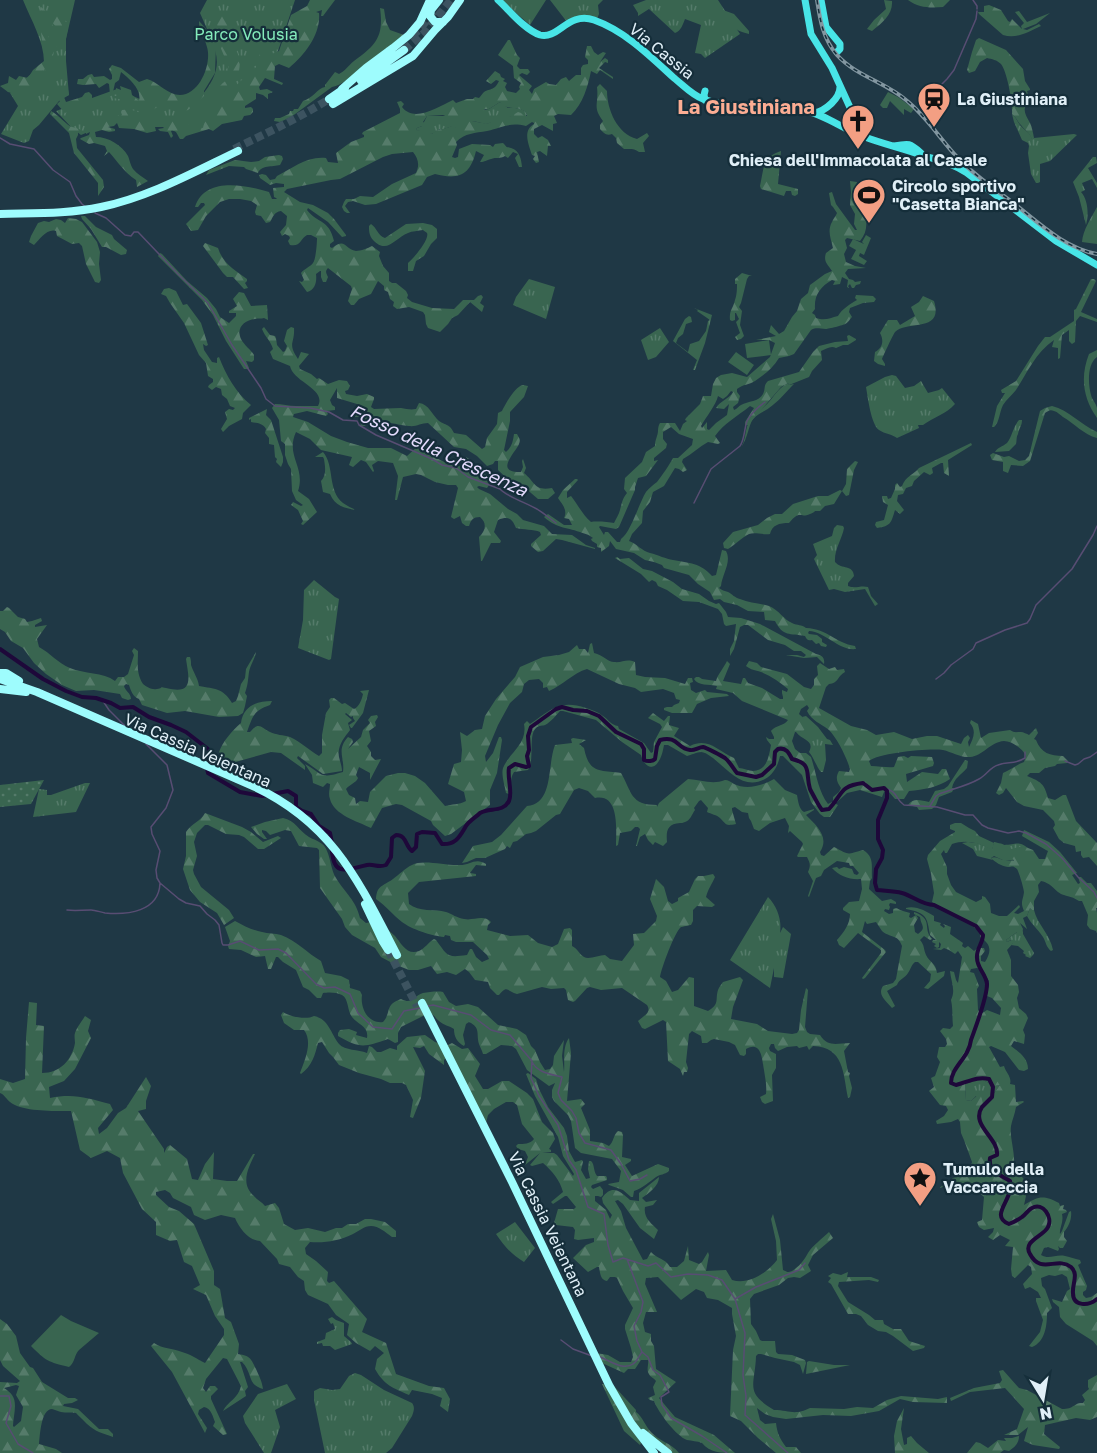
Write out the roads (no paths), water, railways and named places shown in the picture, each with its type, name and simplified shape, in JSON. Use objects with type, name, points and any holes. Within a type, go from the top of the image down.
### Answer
[{"type":"highway","points":[[331,102],[359,74],[409,35],[420,22],[430,0]]},
{"type":"highway","points":[[439,0],[431,10],[430,16],[435,22],[443,22]]},
{"type":"highway","points":[[331,102],[413,56],[460,0]]},
{"type":"highway","points":[[331,102],[402,48],[342,89]]},
{"type":"highway","points":[[0,212],[51,211],[110,204],[236,150]]},
{"type":"highway","points":[[1,678],[36,693]]},
{"type":"highway","points":[[1,678],[36,693]]},
{"type":"highway","name":"Via Cassia Veientana","points":[[36,693],[115,727]]},
{"type":"highway","name":"Via Cassia Veientana","points":[[36,693],[268,797],[303,822],[328,847],[355,886],[383,942],[389,945]]},
{"type":"highway","name":"Via Cassia Veientana","points":[[196,763],[262,790],[314,826],[350,868],[389,945],[397,955]]},
{"type":"highway","name":"Via Cassia Veientana","points":[[419,1004],[510,1183],[614,1400],[651,1453]]},
{"type":"highway","name":"Via Cassia Veientana","points":[[593,1355],[616,1398],[651,1453]]},
{"type":"highway","points":[[632,1423],[667,1453]]},
{"type":"main road","name":"Via Cassia","points":[[498,0],[526,26],[542,35],[551,34],[569,22],[581,18],[589,18],[608,26],[705,100],[812,112],[868,138],[891,146],[901,146],[903,143],[923,155],[953,165],[1058,243],[1097,265]]},
{"type":"main road","points":[[805,0],[811,35],[832,68],[842,97],[862,134],[868,138]]},
{"type":"main road","points":[[821,0],[826,27],[840,44],[840,49],[831,59],[832,68]]},
{"type":"main road","points":[[705,91],[705,100]]},
{"type":"main road","points":[[812,112],[819,112],[842,97]]},
{"type":"main road","points":[[824,109],[825,118]]},
{"type":"waterway","points":[[973,0],[977,9]]},
{"type":"waterway","points":[[932,94],[954,70],[976,19],[977,11]]},
{"type":"waterway","name":"Fosso della Crescenza","points":[[0,138],[10,144],[34,149],[53,170],[70,182],[76,196],[86,207]]},
{"type":"waterway","name":"Fosso della Crescenza","points":[[95,213],[106,218],[125,235],[131,236],[134,232],[138,232],[208,303],[266,399],[275,406],[310,408],[329,412],[343,420],[357,421],[359,425],[376,435],[500,489],[556,523]]},
{"type":"waterway","points":[[694,503],[711,469],[740,446],[749,418],[765,402]]},
{"type":"waterway","points":[[936,679],[973,649],[976,643],[1027,623],[1036,605],[1072,569],[1097,526]]},
{"type":"waterway","points":[[0,649],[43,679],[66,691],[82,697],[96,698],[120,708],[133,707],[149,717],[186,732],[208,749],[214,759],[207,768],[208,773],[240,792],[262,796],[288,791],[296,796],[296,807],[311,814],[319,826],[330,833],[332,843]]},
{"type":"waterway","points":[[103,701],[126,727]]},
{"type":"waterway","points":[[332,851],[333,860],[343,870],[367,865],[386,865],[391,857],[392,838],[396,835],[400,835],[412,851],[416,847],[417,834],[422,832],[435,833],[442,844],[451,843],[480,813],[506,805],[510,794],[509,768],[515,764],[529,766],[528,736],[531,727],[562,707],[587,711],[599,716],[616,732],[641,744],[644,749],[644,760],[647,761],[655,759],[660,740],[670,739],[686,749],[703,747],[708,749],[725,758],[737,773],[756,777],[762,775],[774,764],[775,752],[783,749],[792,759],[806,766],[810,789],[822,810],[829,809],[845,789],[855,784],[863,783],[872,790],[884,788],[887,791],[887,798],[878,820],[878,839],[883,850],[882,858],[876,869],[877,890],[902,893],[925,904],[934,905],[976,926],[983,935],[977,958],[987,984],[985,997],[970,1046],[954,1072],[951,1083],[956,1085],[985,1078],[989,1079],[993,1087],[992,1097],[982,1107],[979,1114],[982,1126],[996,1149],[997,1155],[990,1158],[991,1166],[1010,1181],[1011,1188],[1001,1216],[1009,1224],[1032,1208],[1043,1209],[1048,1215],[1048,1227],[1031,1242],[1028,1249],[1030,1254],[1039,1263],[1060,1263],[1071,1267],[1075,1276],[1074,1298],[1078,1303],[1086,1304],[1097,1299]]},
{"type":"waterway","points":[[146,744],[167,765],[173,790],[166,808],[151,827],[160,851],[156,870],[157,878],[179,899],[200,906],[215,920],[219,925],[223,945],[240,941],[259,950],[278,949],[286,953],[316,984],[324,988],[335,987],[350,994],[358,1013],[373,1027],[392,1029],[404,1011],[420,1008]]},
{"type":"waterway","points":[[930,806],[939,794],[964,786],[982,777],[995,766],[1021,760],[1025,758],[1025,752]]},
{"type":"waterway","points":[[1065,761],[1075,765],[1097,752]]},
{"type":"waterway","points":[[884,788],[892,791],[904,805],[937,807],[973,815],[988,828],[1008,833],[1019,831],[1026,833],[1046,844],[1062,858],[1097,898]]},
{"type":"waterway","points":[[67,910],[93,910],[105,913],[140,910],[154,900],[160,883]]},
{"type":"waterway","points":[[428,1006],[433,1005],[471,1015],[491,1030],[510,1035],[532,1061],[531,1078],[539,1096],[558,1125],[588,1207],[604,1214],[613,1262],[623,1258],[648,1266],[656,1263],[671,1277],[688,1274],[708,1275],[722,1280],[735,1299],[745,1333],[743,1375],[746,1396],[745,1415],[788,1453]]},
{"type":"waterway","points":[[532,1062],[541,1071],[562,1077],[558,1093],[576,1118],[579,1133],[585,1143],[611,1150],[630,1181],[647,1175]]},
{"type":"waterway","points":[[627,1259],[643,1302],[634,1326],[637,1341],[642,1352],[648,1357],[653,1370],[660,1375],[669,1392],[661,1397],[662,1405],[671,1418],[727,1453]]},
{"type":"waterway","points":[[735,1299],[756,1287],[799,1270],[805,1263]]},
{"type":"waterway","points":[[561,1340],[573,1349],[592,1356]]},
{"type":"waterway","points":[[600,1357],[621,1366],[629,1366],[636,1362],[642,1352]]},
{"type":"waterway","points":[[0,1396],[9,1396],[11,1406],[6,1423],[18,1444],[33,1453]]},
{"type":"tunnel","points":[[404,50],[424,33],[451,0]]},
{"type":"tunnel","points":[[412,36],[433,12]]},
{"type":"tunnel","points":[[234,149],[329,99]]},
{"type":"tunnel","points":[[388,950],[417,1006]]},
{"type":"railway","points":[[817,0],[825,36],[837,55],[862,74],[906,100],[964,164],[1042,226],[1073,246],[1097,254]]},
{"type":"place","name":"La Giustiniana","points":[[934,128]]},
{"type":"place","name":"Chiesa dell'Immacolata al Casale","points":[[858,150]]},
{"type":"place","name":"Circolo sportivo \"Casetta Bianca\"","points":[[869,224]]},
{"type":"place","name":"Tumulo della Vaccareccia","points":[[920,1207]]},
{"type":"district","name":"La Giustiniana","points":[[746,106]]},
{"type":"park label","name":"Parco Volusia","points":[[246,34]]}]
